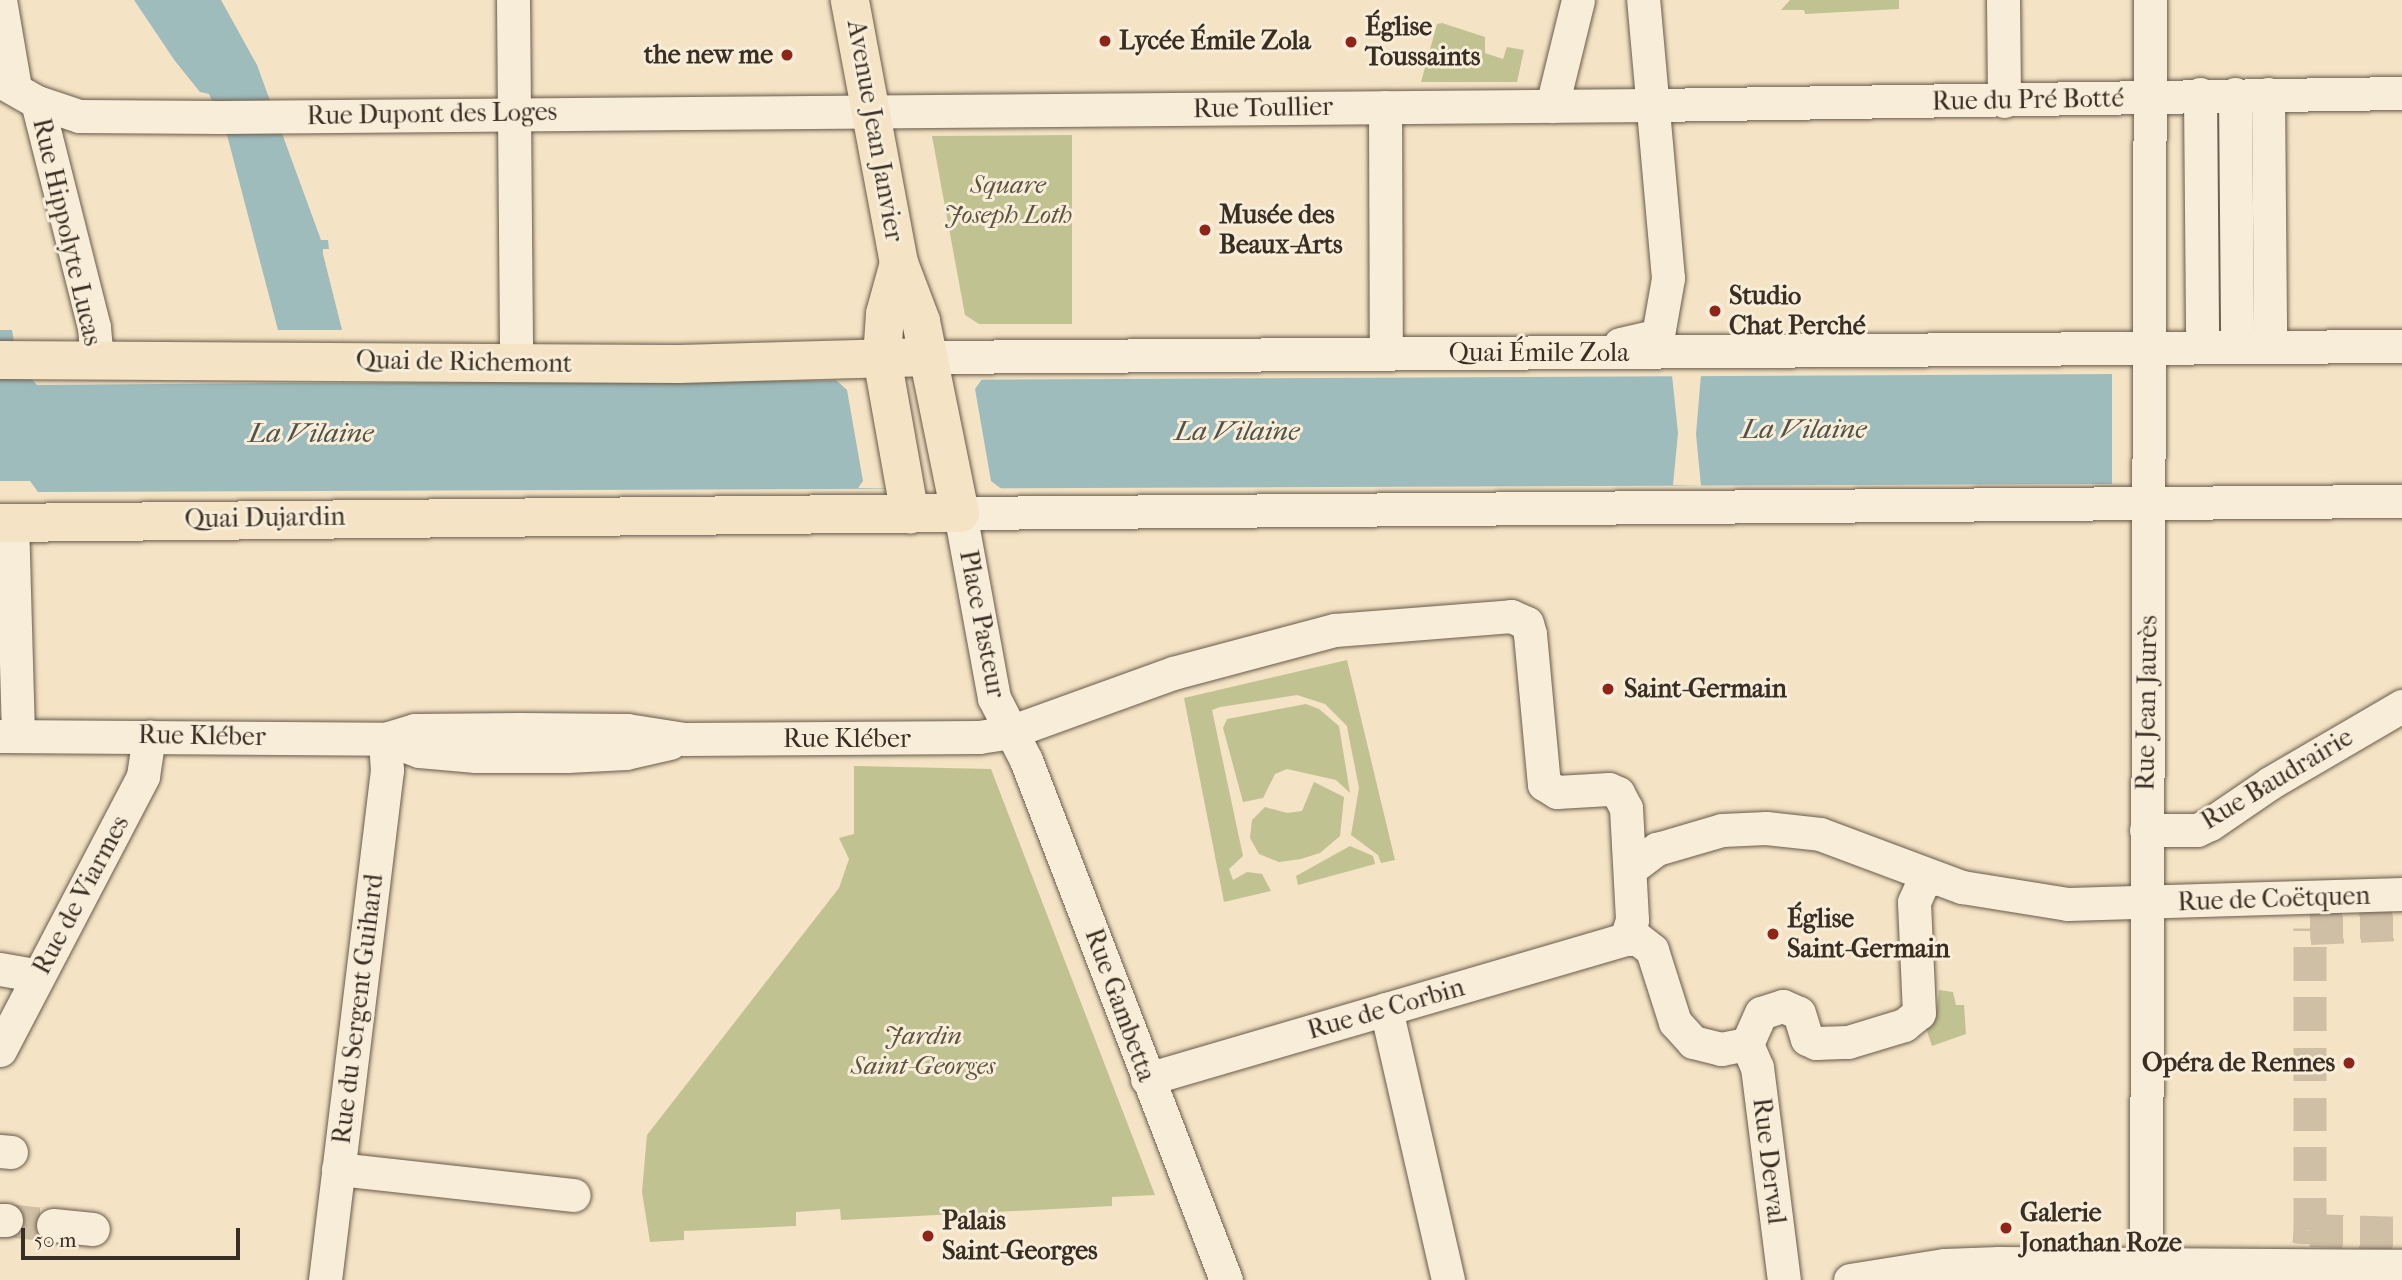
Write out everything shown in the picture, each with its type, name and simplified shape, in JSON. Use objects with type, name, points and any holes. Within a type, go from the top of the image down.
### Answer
[{"type":"main road","name":"Avenue Jean Janvier","points":[[850,0],[899,263],[912,290],[931,368],[957,502]]},
{"type":"main road","name":"Avenue Jean Janvier","points":[[899,263],[885,314],[883,368],[907,503]]},
{"type":"main road","name":"Quai de Richemont","points":[[8,360],[345,360],[516,365],[931,368]]},
{"type":"main road","name":"Quai Dujardin","points":[[6,522],[518,515],[957,502]]},
{"type":"street","name":"Rue Hippolyte Lucas","points":[[0,0],[17,90],[94,327],[97,361]]},
{"type":"street","points":[[513,0],[516,365]]},
{"type":"street","points":[[1552,106],[1578,0]]},
{"type":"street","points":[[1589,352],[1658,335],[1668,278],[1643,0]]},
{"type":"street","points":[[2003,0],[2004,101]]},
{"type":"street","name":"Rue Jean Jaurès","points":[[2146,1262],[2150,0]]},
{"type":"street","name":"Rue Dupont des Loges","points":[[17,90],[79,116],[275,117],[871,111]]},
{"type":"street","name":"Rue du Pré Botté","points":[[1654,105],[2004,101],[2200,94],[2402,93]]},
{"type":"street","points":[[2200,94],[2202,346]]},
{"type":"street","points":[[2235,94],[2237,346]]},
{"type":"street","points":[[2267,94],[2270,346]]},
{"type":"street","name":"Rue Toullier","points":[[871,111],[1654,105]]},
{"type":"street","points":[[1385,107],[1386,354]]},
{"type":"street","name":"Quai Émile Zola","points":[[931,368],[1386,354],[2402,346]]},
{"type":"street","points":[[957,502],[2402,501]]},
{"type":"street","name":"Place Pasteur","points":[[957,502],[994,698],[1010,732]]},
{"type":"street","points":[[6,522],[9,736]]},
{"type":"street","name":"Rue Kléber","points":[[9,736],[385,738],[419,751],[567,756],[626,753],[684,739],[945,739],[1010,732],[1172,673],[1335,630],[1511,616],[1527,623],[1533,646],[1541,778],[1549,790],[1558,792],[1602,789],[1618,793],[1626,808],[1630,869]]},
{"type":"street","name":"Rue Baudrairie","points":[[2146,830],[2197,830],[2210,824],[2291,771],[2402,706]]},
{"type":"street","name":"Rue Gambetta","points":[[1010,732],[1026,760],[1226,1280]]},
{"type":"street","name":"Rue de Viarmes","points":[[0,1050],[144,776],[149,736]]},
{"type":"street","name":"Rue du Sergent Guihard","points":[[325,1280],[387,770],[385,738]]},
{"type":"street","name":"Rue de Coëtquen","points":[[1630,869],[1657,849],[1721,830],[1766,828],[1833,838],[1933,879],[2041,901],[2147,904],[2402,894]]},
{"type":"street","points":[[1630,869],[1632,920],[1626,939],[1637,939],[1652,950],[1675,1021],[1685,1036],[1710,1049],[1747,1044],[1755,1020],[1768,1008],[1792,1007],[1799,1013],[1807,1039],[1816,1043],[1848,1042],[1914,1019],[1921,1003],[1914,902],[1923,883],[1933,879]]},
{"type":"street","name":"Rue de Corbin","points":[[1147,1079],[1626,939]]},
{"type":"street","points":[[0,969],[38,976]]},
{"type":"street","points":[[1386,1009],[1448,1280]]},
{"type":"street","name":"Rue Derval","points":[[1747,1044],[1757,1067],[1784,1280]]},
{"type":"street","points":[[338,1169],[574,1195]]},
{"type":"street","points":[[53,1224],[93,1229]]},
{"type":"street","points":[[1850,1280],[1944,1265],[1999,1271],[2146,1262],[2302,1272],[2402,1266]]},
{"type":"green space","points":[[1790,0],[1899,0],[1899,9],[1805,14],[1804,10],[1781,10]]},
{"type":"green space","points":[[1442,23],[1485,37],[1485,53],[1503,59],[1507,47],[1524,50],[1517,82],[1421,82],[1437,24]]},
{"type":"green space","name":"Square Joseph Loth","points":[[1072,135],[1072,324],[979,324],[965,315],[932,136]]},
{"type":"green space","points":[[1347,660],[1395,860],[1381,863],[1378,855],[1351,835],[1359,788],[1347,726],[1325,704],[1297,695],[1220,707],[1212,710],[1243,856],[1229,869],[1233,880],[1247,872],[1262,874],[1271,891],[1224,902],[1184,698]]},
{"type":"green space","points":[[1306,704],[1319,709],[1339,726],[1350,793],[1336,780],[1287,769],[1275,774],[1263,798],[1243,802],[1223,728],[1227,719]]},
{"type":"green space","name":"Jardin Saint-Georges","points":[[854,766],[991,769],[1155,1195],[1112,1197],[1112,1206],[841,1220],[840,1209],[796,1212],[796,1226],[684,1231],[684,1240],[650,1242],[642,1192],[647,1135],[839,888],[849,859],[839,838],[854,834]]},
{"type":"green space","points":[[1314,782],[1344,797],[1340,836],[1320,853],[1301,859],[1279,862],[1259,854],[1250,838],[1252,820],[1265,807],[1287,813],[1302,811]]},
{"type":"green space","points":[[1350,846],[1373,856],[1375,864],[1298,885],[1296,876]]},
{"type":"green space","points":[[1939,990],[1953,992],[1956,1005],[1964,1005],[1966,1034],[1932,1046],[1924,1022],[1936,1017]]},
{"type":"water","name":"La Vilaine","points":[[134,0],[221,0],[257,65],[321,240],[328,240],[329,249],[323,249],[323,254],[342,330],[343,383],[2112,374],[2112,484],[38,492],[30,481],[0,481],[0,330],[12,330],[18,364],[37,385],[280,383],[278,330],[227,135],[209,94],[200,92],[175,61]]},
{"type":"pier","points":[[278,330],[342,330],[342,383],[278,383]]},
{"type":"pier","points":[[1672,375],[1701,375],[1696,434],[1701,486],[1673,485],[1678,433]]},
{"type":"pier","points":[[982,379],[975,389],[991,481],[1003,490],[858,488],[863,481],[847,390],[836,380]]},
{"type":"tunnel","points":[[2310,1230],[2310,928],[2402,924]]},
{"type":"tunnel","points":[[6,1220],[53,1225]]},
{"type":"tunnel","points":[[2309,1244],[2310,1230],[2402,1233]]},
{"type":"place","name":"Lycée Émile Zola","points":[[1105,41]]},
{"type":"place","name":"Église Toussaints","points":[[1351,42]]},
{"type":"place","name":"the new me","points":[[787,55]]},
{"type":"place","name":"Musée des Beaux-Arts","points":[[1205,230]]},
{"type":"place","name":"Studio Chat Perché","points":[[1715,311]]},
{"type":"place","name":"Saint-Germain","points":[[1608,689]]},
{"type":"place","name":"Église Saint-Germain","points":[[1773,934]]},
{"type":"place","name":"Opéra de Rennes","points":[[2349,1063]]},
{"type":"place","name":"Galerie Jonathan Roze","points":[[2006,1228]]},
{"type":"place","name":"Palais Saint-Georges","points":[[928,1236]]}]
